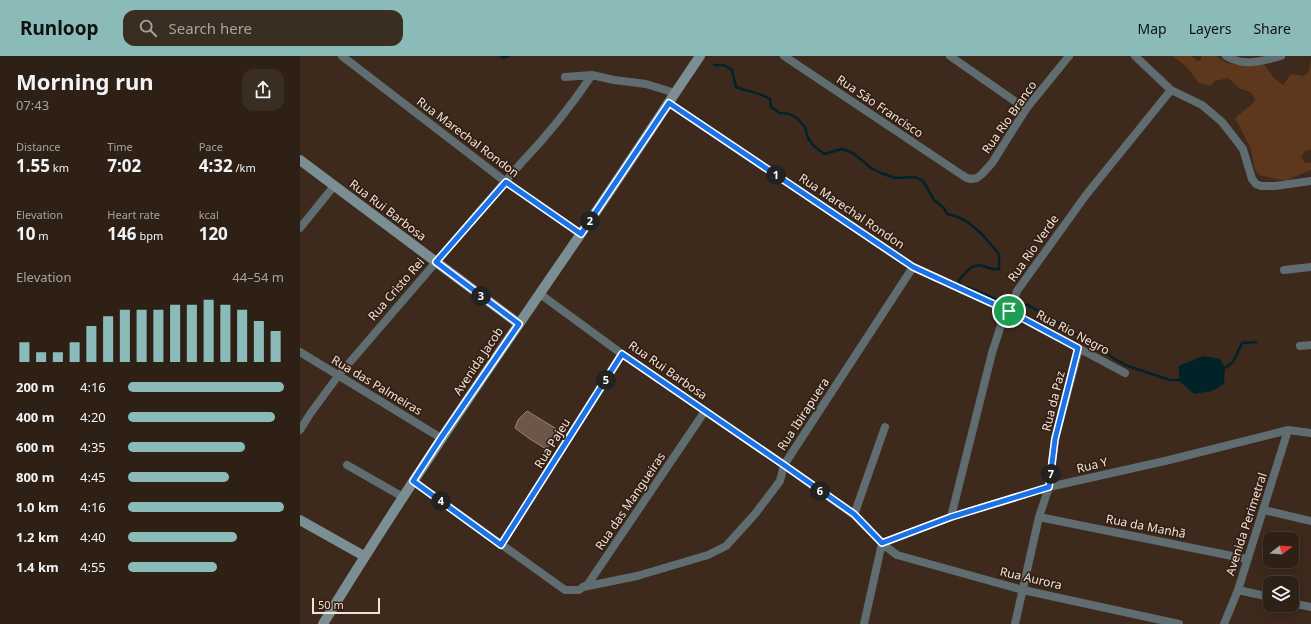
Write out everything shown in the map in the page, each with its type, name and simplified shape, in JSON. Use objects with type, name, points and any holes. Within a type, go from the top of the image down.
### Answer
[{"type":"main road","name":"Avenida Jacob","points":[[323,624],[364,556],[441,438],[581,234],[700,56]]},
{"type":"main road","name":"Rua Rui Barbosa","points":[[300,160],[519,324]]},
{"type":"main road","points":[[300,520],[364,556]]},
{"type":"street","name":"Rua Marechal Rondon","points":[[342,56],[506,182],[581,234]]},
{"type":"street","name":"Rua São Francisco","points":[[784,56],[962,176]]},
{"type":"street","points":[[950,56],[1026,109]]},
{"type":"street","name":"Rua Rio Branco","points":[[962,176],[967,178],[977,178],[992,163],[1026,109],[1069,56]]},
{"type":"street","points":[[1135,56],[1171,90],[1202,105],[1222,122],[1243,149],[1252,179],[1256,184],[1261,186],[1275,186],[1311,181]]},
{"type":"street","points":[[1226,56],[1242,62],[1264,61],[1281,56]]},
{"type":"street","name":"Rua Cristo Rei","points":[[300,430],[338,376],[555,125],[592,75]]},
{"type":"street","points":[[565,77],[592,75],[614,80],[646,84],[674,94]]},
{"type":"street","name":"Rua Rio Verde","points":[[951,517],[992,353],[1002,322],[1018,291],[1086,195],[1171,90]]},
{"type":"street","name":"Rua Marechal Rondon","points":[[669,103],[913,267],[1009,311]]},
{"type":"street","points":[[300,228],[334,186]]},
{"type":"street","name":"Rua Ibirapuera","points":[[583,587],[637,576],[708,555],[726,546],[755,514],[780,482],[784,465],[913,267]]},
{"type":"street","points":[[1284,270],[1311,267]]},
{"type":"street","name":"Rua Rui Barbosa","points":[[540,294],[622,354],[854,514]]},
{"type":"street","name":"Rua Rio Negro","points":[[1009,311],[1125,373]]},
{"type":"street","points":[[1300,346],[1311,345]]},
{"type":"street","name":"Rua da Paz","points":[[1015,624],[1039,517],[1049,487],[1055,439],[1078,348]]},
{"type":"street","name":"Rua das Palmeiras","points":[[300,352],[441,438]]},
{"type":"street","name":"Rua Pajeu","points":[[501,545],[622,354]]},
{"type":"street","name":"Rua das Mangueiras","points":[[583,587],[588,584],[705,411]]},
{"type":"street","points":[[854,514],[885,427]]},
{"type":"street","points":[[1288,430],[1311,433]]},
{"type":"street","name":"Rua Y","points":[[882,543],[951,517],[1049,487],[1165,461],[1288,430]]},
{"type":"street","name":"Avenida Perimetral","points":[[1224,624],[1238,590],[1288,430]]},
{"type":"street","points":[[347,465],[403,497]]},
{"type":"street","points":[[413,481],[565,590],[579,590],[583,587]]},
{"type":"street","points":[[1264,510],[1311,521]]},
{"type":"street","name":"Rua Aurora","points":[[854,514],[882,543],[901,557],[1023,590],[1179,624]]},
{"type":"street","name":"Rua da Manhã","points":[[1039,517],[1247,559]]},
{"type":"street","points":[[864,624],[882,543]]},
{"type":"street","points":[[1238,590],[1263,596]]},
{"type":"street","points":[[1299,604],[1311,607]]},
{"type":"shaded area","points":[[1172,56],[1190,56],[1198,61],[1201,60],[1201,56],[1216,56],[1227,63],[1240,65],[1265,65],[1274,78],[1283,85],[1291,74],[1304,76],[1309,72],[1311,59],[1311,149],[1304,152],[1301,158],[1306,163],[1311,163],[1311,170],[1287,180],[1280,180],[1259,175],[1255,170],[1251,149],[1235,118],[1255,100],[1252,93],[1239,88],[1228,78],[1215,81],[1210,86],[1199,83],[1186,66]]},
{"type":"water","points":[[1203,356],[1220,359],[1225,368],[1224,384],[1212,391],[1194,394],[1179,381],[1179,366]]},
{"type":"building","points":[[527,411],[560,431],[546,449],[515,428],[518,420]]},
{"type":"waterway","points":[[501,56],[503,58],[509,56]]},
{"type":"waterway","points":[[714,65],[724,65],[732,70],[736,87],[758,93],[770,99],[771,107],[780,113],[789,114],[797,118],[805,127],[808,138],[813,145],[824,154],[842,149],[853,153],[871,168],[881,173],[895,178],[915,177],[923,181],[934,200],[944,208],[947,214],[969,223],[999,254],[999,269],[992,269],[982,265],[974,266],[959,280],[960,286]]},
{"type":"waterway","points":[[965,287],[977,290],[1010,304]]},
{"type":"waterway","points":[[1015,305],[1028,305],[1098,346],[1113,358],[1128,366],[1170,380],[1182,380]]},
{"type":"waterway","points":[[1222,370],[1233,362],[1242,343],[1256,342]]},
{"type":"route","points":[[669,103],[913,267],[1009,311],[1078,348],[1055,439],[1049,487],[951,517],[882,543],[854,514],[622,354],[501,545],[413,481],[519,324],[436,262],[506,182],[581,234],[669,103]]}]
